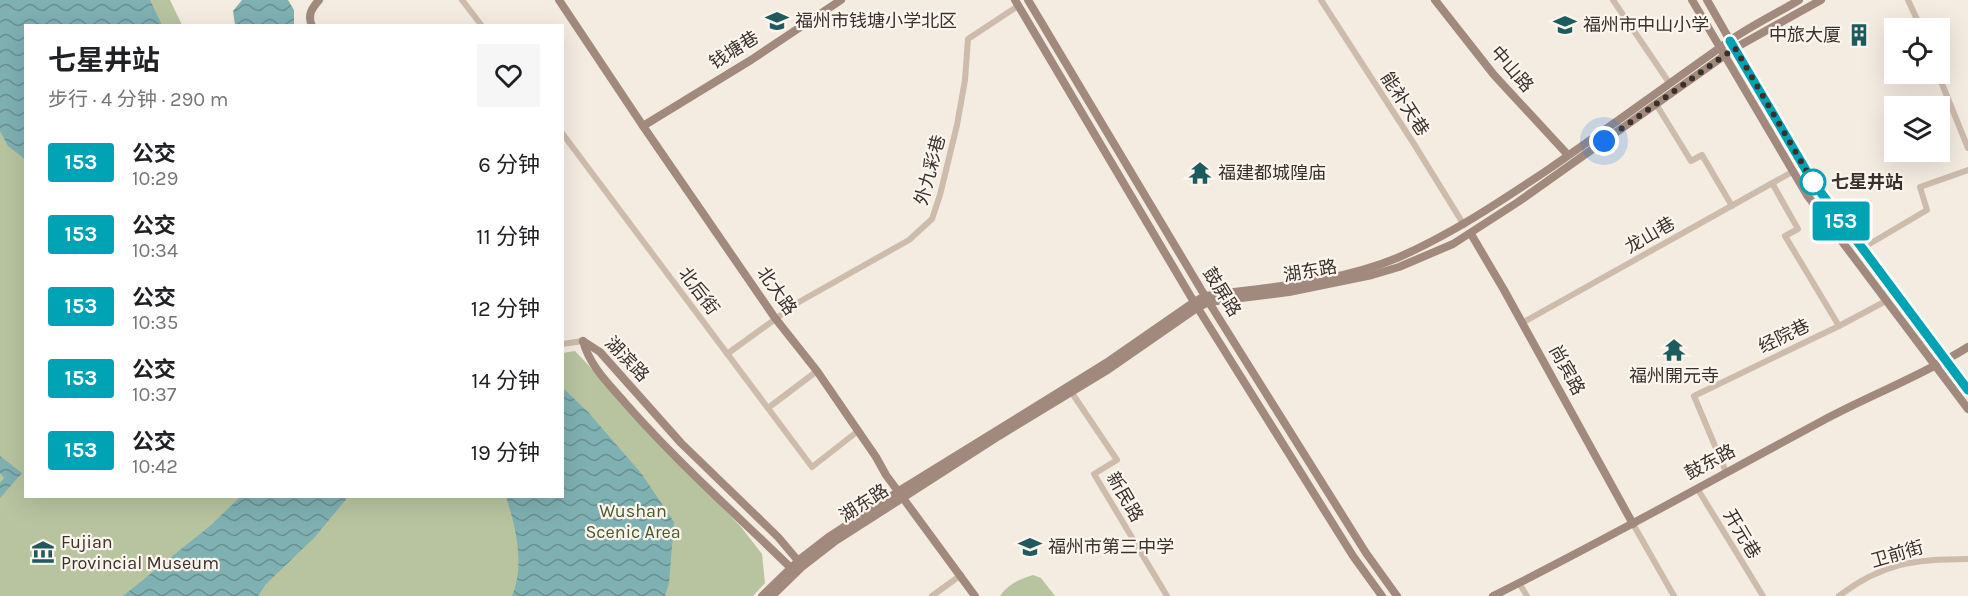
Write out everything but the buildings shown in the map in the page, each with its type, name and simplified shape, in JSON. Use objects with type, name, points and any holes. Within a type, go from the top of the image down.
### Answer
[{"type":"main road","points":[[311,24],[309,19],[312,7],[319,0]]},
{"type":"main road","name":"北大路","points":[[559,0],[775,318],[817,371],[886,476],[975,596]]},
{"type":"main road","name":"钱塘巷","points":[[643,126],[751,60],[841,0]]},
{"type":"main road","name":"鼓屏路","points":[[1028,0],[1207,299],[1360,544],[1397,596]]},
{"type":"main road","name":"中山路","points":[[1435,0],[1494,75],[1568,156]]},
{"type":"main road","points":[[1692,0],[1792,172],[1831,229],[1968,409]]},
{"type":"main road","points":[[1707,0],[1792,149],[1862,249],[1968,390]]},
{"type":"main road","name":"湖东路","points":[[1207,299],[1289,292],[1372,275],[1433,253],[1471,234],[1656,104],[1732,44],[1799,0]]},
{"type":"main road","name":"湖东路","points":[[1732,44],[1821,0]]},
{"type":"main road","name":"鼓屏路","points":[[1016,3],[1196,305],[1353,556],[1382,596]]},
{"type":"main road","name":"湖东路","points":[[901,494],[1207,299],[1372,267],[1404,255],[1464,225],[1568,156],[1670,84],[1722,52]]},
{"type":"main road","name":"尚宾路","points":[[1471,234],[1633,524]]},
{"type":"main road","name":"湖东路","points":[[793,570],[830,536],[1071,393],[1109,369],[1196,305]]},
{"type":"main road","name":"湖滨路","points":[[583,341],[600,352],[681,442],[778,537],[801,563]]},
{"type":"main road","name":"湖滨路","points":[[583,341],[588,359],[638,418],[708,490],[793,570]]},
{"type":"main road","name":"鼓东路","points":[[1492,596],[1633,524],[1833,415],[1945,362],[1968,347]]},
{"type":"main road","points":[[762,596],[793,570]]},
{"type":"main road","points":[[772,596],[793,570]]},
{"type":"street","points":[[462,0],[480,24]]},
{"type":"street","name":"能补天巷","points":[[1321,0],[1464,225]]},
{"type":"street","points":[[1613,0],[1670,84]]},
{"type":"street","points":[[1908,0],[1916,18]]},
{"type":"street","name":"外九彩巷","points":[[728,354],[799,302],[909,240],[932,219],[957,125],[965,80],[968,39],[1016,3]]},
{"type":"street","points":[[1942,84],[1968,148]]},
{"type":"street","points":[[1656,104],[1691,161],[1701,155],[1732,206]]},
{"type":"street","name":"北后街","points":[[564,136],[812,467],[858,431]]},
{"type":"street","points":[[1862,249],[1927,210],[1920,187],[1968,170]]},
{"type":"street","name":"龙山巷","points":[[1522,324],[1792,172]]},
{"type":"street","points":[[1772,183],[1798,229],[1785,236],[1839,326]]},
{"type":"street","name":"经院巷","points":[[1726,472],[1694,396],[1886,301]]},
{"type":"street","points":[[564,344],[583,341]]},
{"type":"street","points":[[768,408],[817,371]]},
{"type":"street","name":"新民路","points":[[1071,393],[1117,459],[1094,474],[1167,596]]},
{"type":"street","name":"开元巷","points":[[1697,488],[1762,596]]},
{"type":"street","points":[[1633,524],[1674,596]]},
{"type":"street","name":"卫前街","points":[[1839,596],[1868,578],[1904,564],[1929,559],[1968,559]]},
{"type":"street","points":[[932,596],[961,575]]},
{"type":"street","points":[[1519,583],[1527,596]]},
{"type":"green space","name":"Wushan Scenic Area","points":[[0,0],[170,0],[182,24],[24,24],[24,498],[564,498],[564,353],[575,351],[741,527],[762,554],[765,583],[753,596],[0,596]]},
{"type":"green space","points":[[1033,575],[1041,578],[1055,596],[1000,596],[1015,582]]},
{"type":"water","points":[[0,0],[150,0],[162,24],[24,24],[24,158],[8,146],[0,131]]},
{"type":"water","points":[[242,0],[288,0],[294,10],[294,24],[235,24],[233,11]]},
{"type":"water","points":[[564,389],[588,412],[641,473],[674,522],[669,583],[665,596],[512,596],[518,572],[518,546],[506,498],[564,498]]},
{"type":"water","points":[[0,456],[22,473],[0,498],[0,483],[4,478],[0,473]]},
{"type":"water","points":[[239,498],[347,498],[314,538],[266,584],[258,596],[123,596],[211,525]]},
{"type":"bus line","name":"153","points":[[1730,41],[1813,182],[1968,390]]},
{"type":"place","name":"福州市钱塘小学北区","points":[[777,21]]},
{"type":"place","name":"福州市中山小学","points":[[1565,25]]},
{"type":"place","name":"中旅大厦","points":[[1859,35]]},
{"type":"place","name":"福建都城隍庙","points":[[1200,173]]},
{"type":"place","name":"七星井站","points":[[1813,182]]},
{"type":"place","name":"福州開元寺","points":[[1674,350]]},
{"type":"place","name":"福州市第三中学","points":[[1030,547]]},
{"type":"place","name":"Fujian Provincial Museum","points":[[43,552]]},
{"type":"route","points":[[1604,141],[1735,48],[1813,182]]}]
